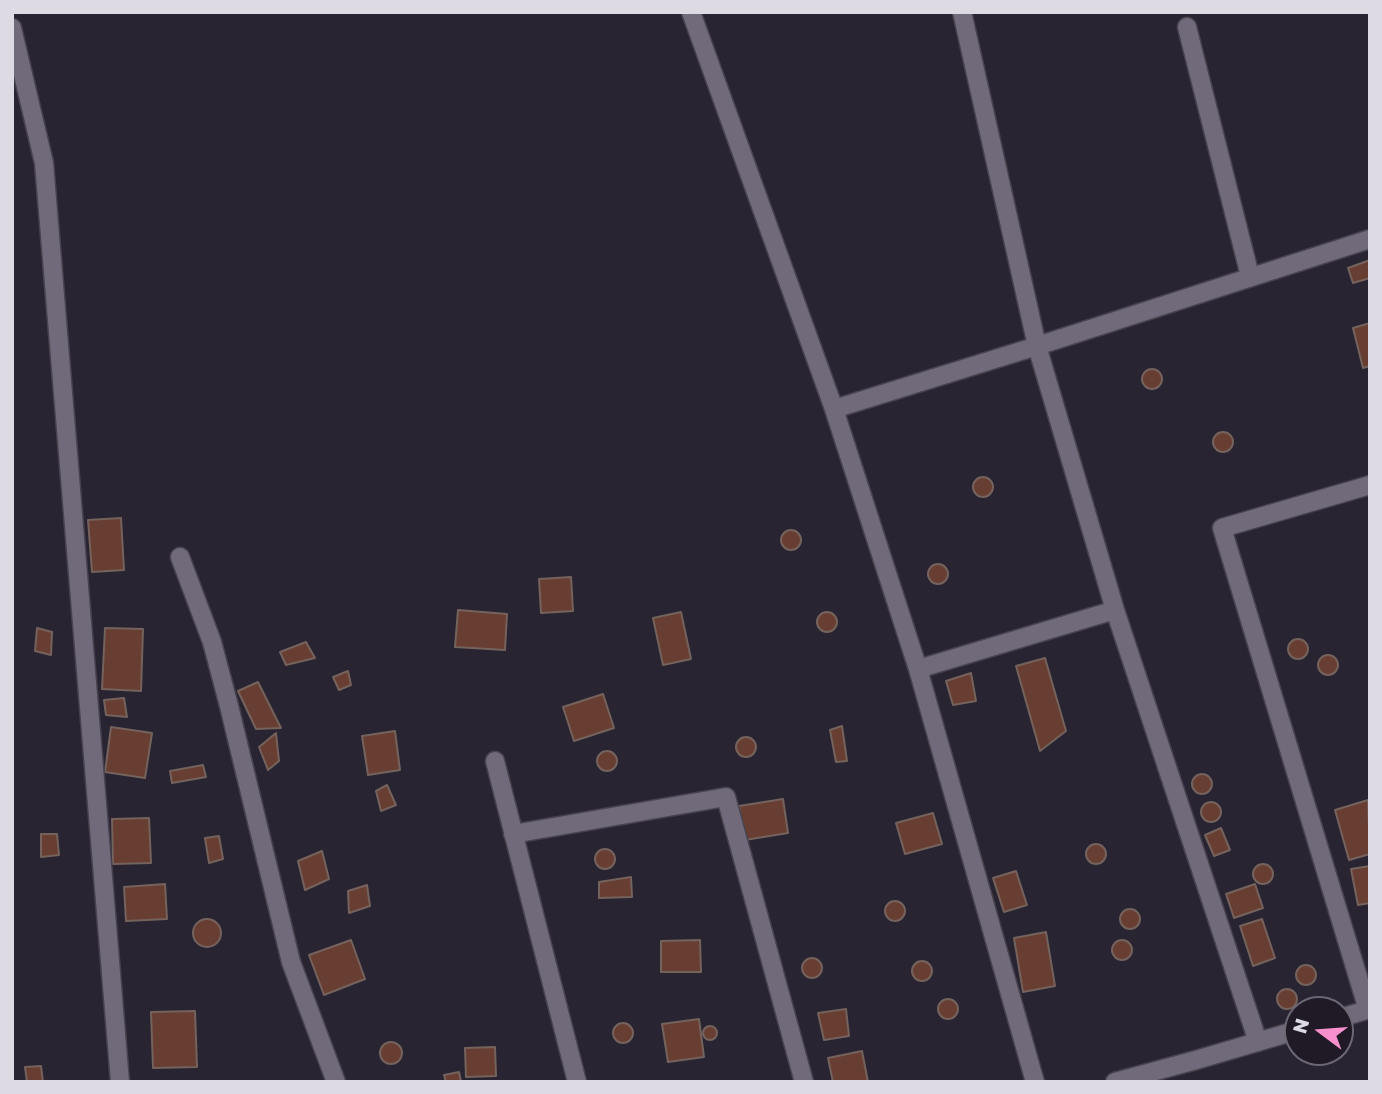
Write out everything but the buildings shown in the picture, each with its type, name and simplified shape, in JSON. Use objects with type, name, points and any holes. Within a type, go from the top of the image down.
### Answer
[{"type":"street","points":[[691,12],[834,409],[918,669],[1035,1082]]},
{"type":"street","points":[[962,12],[1037,346],[1115,610],[1258,1042]]},
{"type":"street","points":[[1187,27],[1250,276]]},
{"type":"street","points":[[12,28],[44,163],[120,1082]]},
{"type":"street","points":[[834,409],[1370,239]]},
{"type":"street","points":[[1369,1009],[1222,528],[1370,485]]},
{"type":"street","points":[[180,557],[212,642],[291,962],[336,1082]]},
{"type":"street","points":[[918,669],[1115,610]]},
{"type":"street","points":[[495,761],[577,1082]]},
{"type":"street","points":[[513,834],[726,797],[804,1082]]},
{"type":"street","points":[[1115,1082],[1284,1034]]}]
